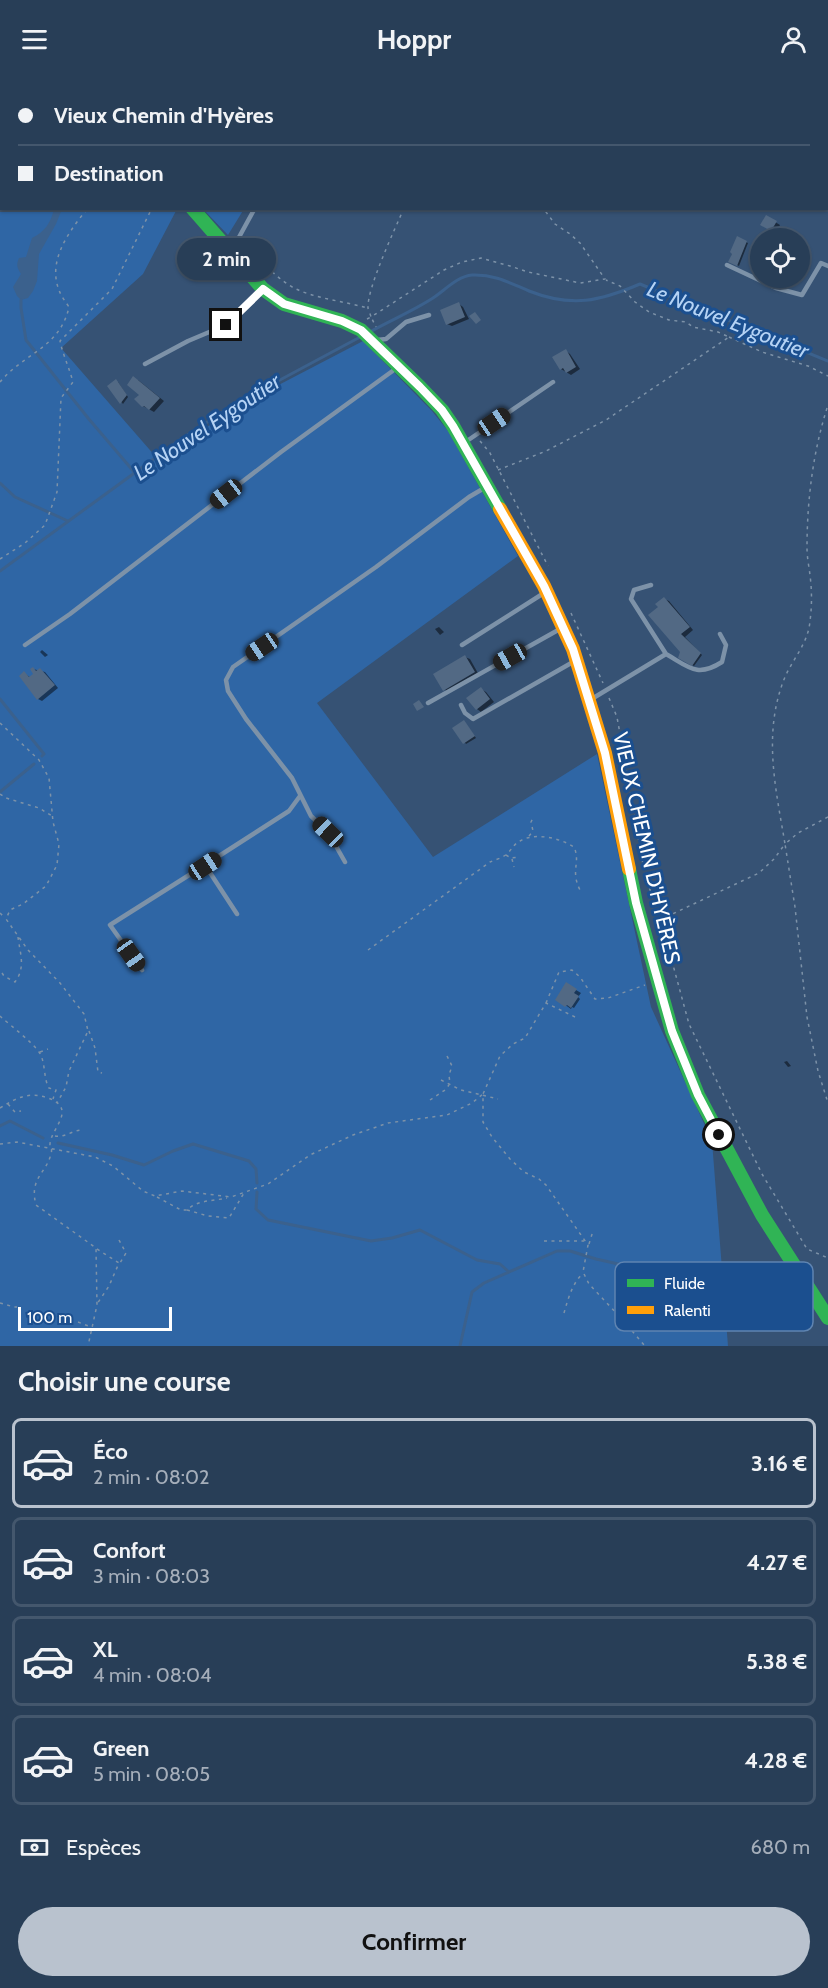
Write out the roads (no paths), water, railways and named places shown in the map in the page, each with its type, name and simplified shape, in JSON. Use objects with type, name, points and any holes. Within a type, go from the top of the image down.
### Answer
[{"type":"street","points":[[194,210],[233,249],[263,289]]},
{"type":"street","name":"VIEUX CHEMIN D'HYÈRES","points":[[263,289],[284,304],[342,321],[361,330],[442,410],[546,592],[573,649],[605,753],[636,903],[672,1031],[698,1095],[762,1215],[792,1262]]},
{"type":"street","name":"VIEUX CHEMIN D'HYÈRES","points":[[813,1294],[826,1314]]},
{"type":"lane","points":[[233,249],[254,210]]},
{"type":"lane","points":[[727,266],[776,288],[801,295],[821,263],[828,266]]},
{"type":"lane","points":[[145,364],[188,340],[226,325],[263,289]]},
{"type":"lane","points":[[371,340],[386,339],[406,322],[429,315]]},
{"type":"lane","points":[[25,645],[70,614],[281,452],[398,366]]},
{"type":"lane","points":[[462,444],[553,382]]},
{"type":"lane","points":[[345,862],[328,832],[311,816],[292,778],[246,719],[228,691],[226,680],[233,667],[486,487]]},
{"type":"lane","points":[[651,585],[634,590],[631,599],[666,654],[693,669],[710,670],[722,662],[726,645],[720,634]]},
{"type":"lane","points":[[462,645],[546,592]]},
{"type":"lane","points":[[428,703],[562,628]]},
{"type":"lane","points":[[588,702],[666,654]]},
{"type":"lane","points":[[461,705],[465,713],[473,719],[576,661]]},
{"type":"lane","points":[[142,970],[110,925],[289,812],[300,796]]},
{"type":"lane","points":[[205,866],[237,914]]},
{"type":"waterway","name":"Le Nouvel Eygoutier","points":[[368,333],[425,303],[457,281],[472,275],[495,278],[544,296],[572,301],[612,295],[640,284],[828,361]]},
{"type":"waterway","points":[[21,300],[26,340],[135,473]]},
{"type":"waterway","name":"Le Nouvel Eygoutier","points":[[0,571],[177,442],[251,393],[362,336]]},
{"type":"waterway","points":[[0,483],[15,497],[68,521]]},
{"type":"waterway","points":[[0,699],[44,754],[42,756]]},
{"type":"waterway","points":[[0,792],[34,764]]},
{"type":"waterway","points":[[0,1126],[10,1121],[43,1138]]},
{"type":"waterway","points":[[58,1143],[144,1165],[193,1144],[249,1161],[256,1169],[257,1183]]},
{"type":"waterway","points":[[257,1192],[256,1209],[268,1220],[371,1241],[420,1230],[477,1260],[500,1264],[509,1272]]},
{"type":"waterway","points":[[460,1346],[472,1292],[484,1283],[557,1251],[570,1251],[615,1263]]}]
